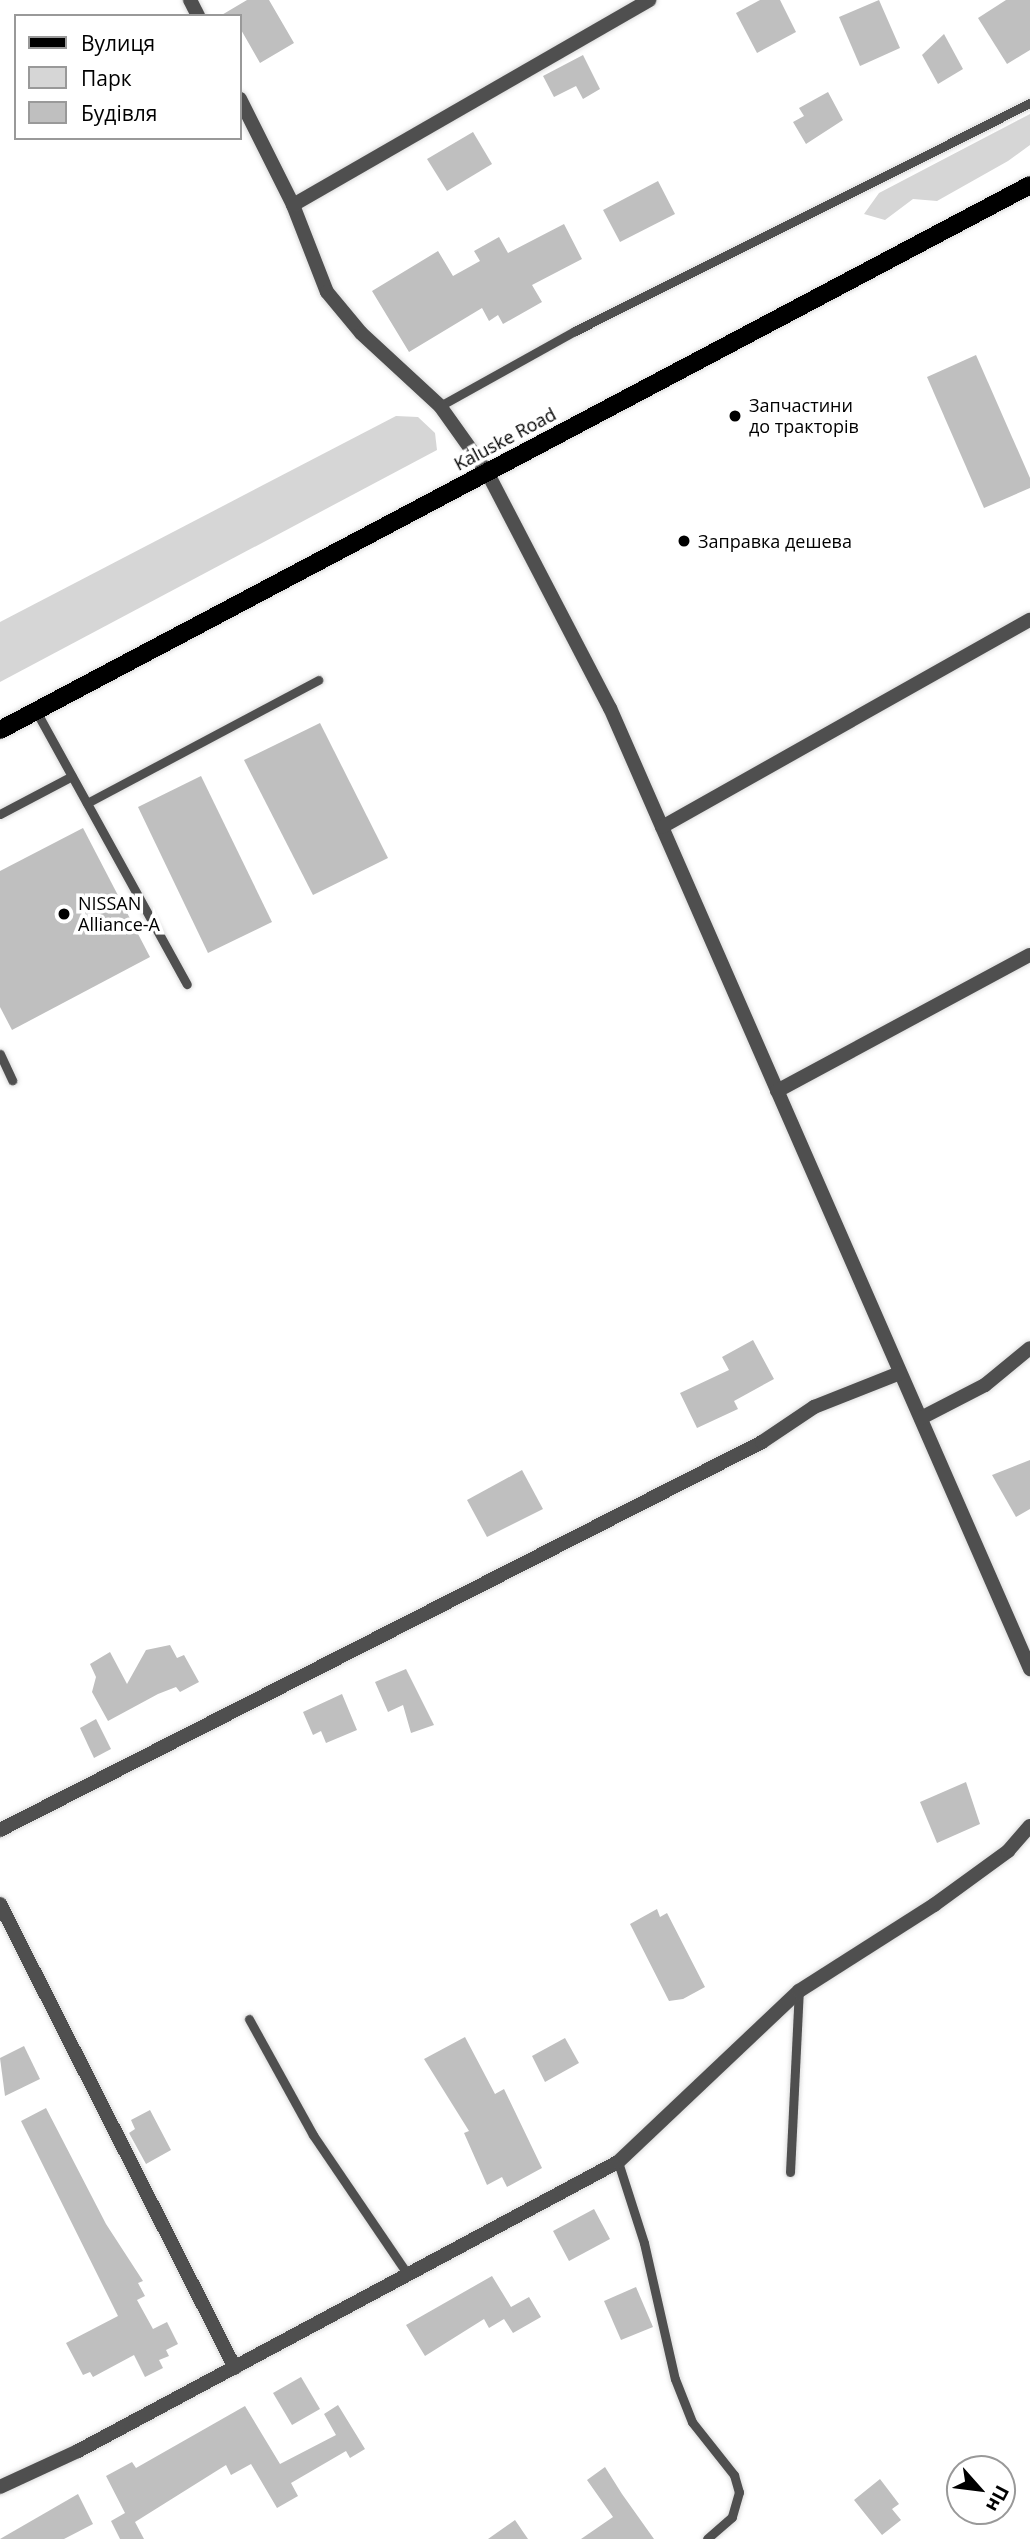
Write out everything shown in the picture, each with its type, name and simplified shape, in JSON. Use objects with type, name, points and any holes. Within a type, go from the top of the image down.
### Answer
[{"type":"main road","name":"Kaluske Road","points":[[0,730],[1030,185]]},
{"type":"street","points":[[293,205],[649,0]]},
{"type":"street","points":[[242,103],[293,205],[327,292],[361,334],[440,406],[487,472],[610,708],[1030,1669]]},
{"type":"street","points":[[662,827],[1030,620]]},
{"type":"street","points":[[778,1091],[1030,955]]},
{"type":"street","points":[[921,1418],[985,1385],[1030,1348]]},
{"type":"street","points":[[0,1830],[762,1442],[814,1407],[900,1373]]},
{"type":"street","points":[[0,2487],[235,2368],[618,2162],[799,1990],[934,1905],[1009,1852],[1030,1826]]},
{"type":"street","points":[[0,1904],[235,2368]]},
{"type":"lane","points":[[440,406],[552,342],[1030,103]]},
{"type":"lane","points":[[87,803],[318,680]]},
{"type":"lane","points":[[36,711],[187,984]]},
{"type":"lane","points":[[0,814],[72,776]]},
{"type":"lane","points":[[0,1054],[12,1080]]},
{"type":"lane","points":[[790,2172],[799,1990]]},
{"type":"lane","points":[[249,2019],[313,2135],[408,2275]]},
{"type":"lane","points":[[618,2162],[645,2243],[675,2379],[692,2421],[734,2475],[739,2492],[732,2517],[708,2539]]},
{"type":"green space","points":[[1030,114],[1030,145],[1008,161],[937,201],[913,199],[885,220],[864,214],[879,193]]},
{"type":"green space","points":[[396,416],[418,417],[435,433],[437,450],[0,682],[0,622]]},
{"type":"building","points":[[247,0],[269,0],[294,43],[260,63],[242,32],[242,14],[223,14]]},
{"type":"building","points":[[760,0],[780,0],[796,32],[757,53],[736,13]]},
{"type":"building","points":[[879,0],[900,48],[860,66],[839,17]]},
{"type":"building","points":[[1006,0],[1030,0],[1030,50],[1007,64],[978,18]]},
{"type":"building","points":[[944,34],[963,69],[938,84],[922,55]]},
{"type":"building","points":[[583,55],[600,89],[583,99],[576,86],[554,97],[543,76]]},
{"type":"building","points":[[828,92],[843,120],[806,144],[793,122],[804,116],[799,108]]},
{"type":"building","points":[[473,132],[492,164],[447,191],[427,159]]},
{"type":"building","points":[[658,181],[675,214],[620,242],[603,210]]},
{"type":"building","points":[[564,224],[582,259],[532,285],[542,302],[503,324],[498,315],[489,321],[482,308],[409,352],[372,291],[438,251],[453,276],[480,261],[474,251],[499,237],[508,253]]},
{"type":"building","points":[[976,355],[1030,478],[1030,488],[984,508],[927,377]]},
{"type":"building","points":[[320,723],[388,858],[313,895],[244,760]]},
{"type":"building","points":[[201,776],[272,922],[208,953],[138,807]]},
{"type":"building","name":"NISSAN Alliance-A","points":[[83,828],[150,957],[12,1030],[0,1007],[0,871]]},
{"type":"building","points":[[753,1340],[774,1379],[734,1401],[738,1409],[697,1428],[680,1393],[729,1370],[722,1357]]},
{"type":"building","points":[[1030,1460],[1030,1509],[1016,1517],[992,1475]]},
{"type":"building","points":[[522,1470],[543,1509],[487,1537],[467,1500]]},
{"type":"building","points":[[170,1645],[177,1658],[184,1655],[199,1682],[180,1692],[176,1687],[158,1694],[108,1721],[92,1692],[96,1677],[90,1664],[110,1652],[127,1684],[146,1650]]},
{"type":"building","points":[[406,1669],[434,1725],[411,1733],[403,1705],[388,1712],[375,1682]]},
{"type":"building","points":[[342,1694],[357,1730],[326,1743],[321,1731],[313,1735],[303,1712]]},
{"type":"building","points":[[96,1719],[111,1749],[94,1758],[80,1728]]},
{"type":"building","points":[[966,1782],[980,1824],[937,1843],[920,1802]]},
{"type":"building","points":[[657,1909],[660,1917],[667,1913],[705,1987],[683,1999],[669,2001],[630,1924]]},
{"type":"building","points":[[465,2037],[495,2094],[504,2089],[542,2168],[507,2187],[502,2177],[487,2185],[464,2133],[469,2131],[424,2059]]},
{"type":"building","points":[[565,2038],[579,2063],[545,2082],[532,2056]]},
{"type":"building","points":[[24,2046],[40,2079],[5,2096],[0,2058]]},
{"type":"building","points":[[46,2108],[106,2224],[143,2281],[138,2283],[145,2296],[137,2300],[153,2329],[167,2322],[178,2344],[166,2350],[169,2356],[159,2360],[163,2368],[145,2377],[134,2355],[93,2377],[90,2372],[83,2375],[66,2343],[118,2316],[21,2121]]},
{"type":"building","points":[[150,2110],[171,2150],[146,2164],[129,2133],[135,2129],[131,2120]]},
{"type":"building","points":[[594,2209],[610,2239],[569,2261],[553,2231]]},
{"type":"building","points":[[492,2276],[511,2307],[529,2297],[541,2317],[513,2333],[504,2319],[489,2328],[484,2319],[425,2356],[406,2325]]},
{"type":"building","points":[[636,2287],[653,2327],[621,2340],[604,2301]]},
{"type":"building","points":[[301,2377],[320,2409],[292,2425],[273,2393]]},
{"type":"building","points":[[338,2405],[365,2449],[350,2458],[346,2451],[291,2483],[298,2496],[277,2508],[251,2464],[231,2475],[226,2465],[135,2522],[144,2539],[120,2539],[111,2521],[125,2513],[106,2476],[132,2462],[136,2468],[245,2406],[280,2464],[336,2435],[324,2414]]},
{"type":"building","points":[[605,2467],[654,2539],[581,2539],[613,2517],[587,2480]]},
{"type":"building","points":[[880,2479],[899,2504],[892,2509],[901,2520],[882,2535],[854,2500]]},
{"type":"building","points":[[78,2494],[93,2524],[64,2539],[0,2539]]},
{"type":"building","points":[[515,2520],[528,2539],[488,2539]]},
{"type":"place","name":"Запчастини до тракторів","points":[[735,416]]},
{"type":"place","name":"Заправка дешева","points":[[684,541]]},
{"type":"place","name":"NISSAN Alliance-A","points":[[64,914]]}]
